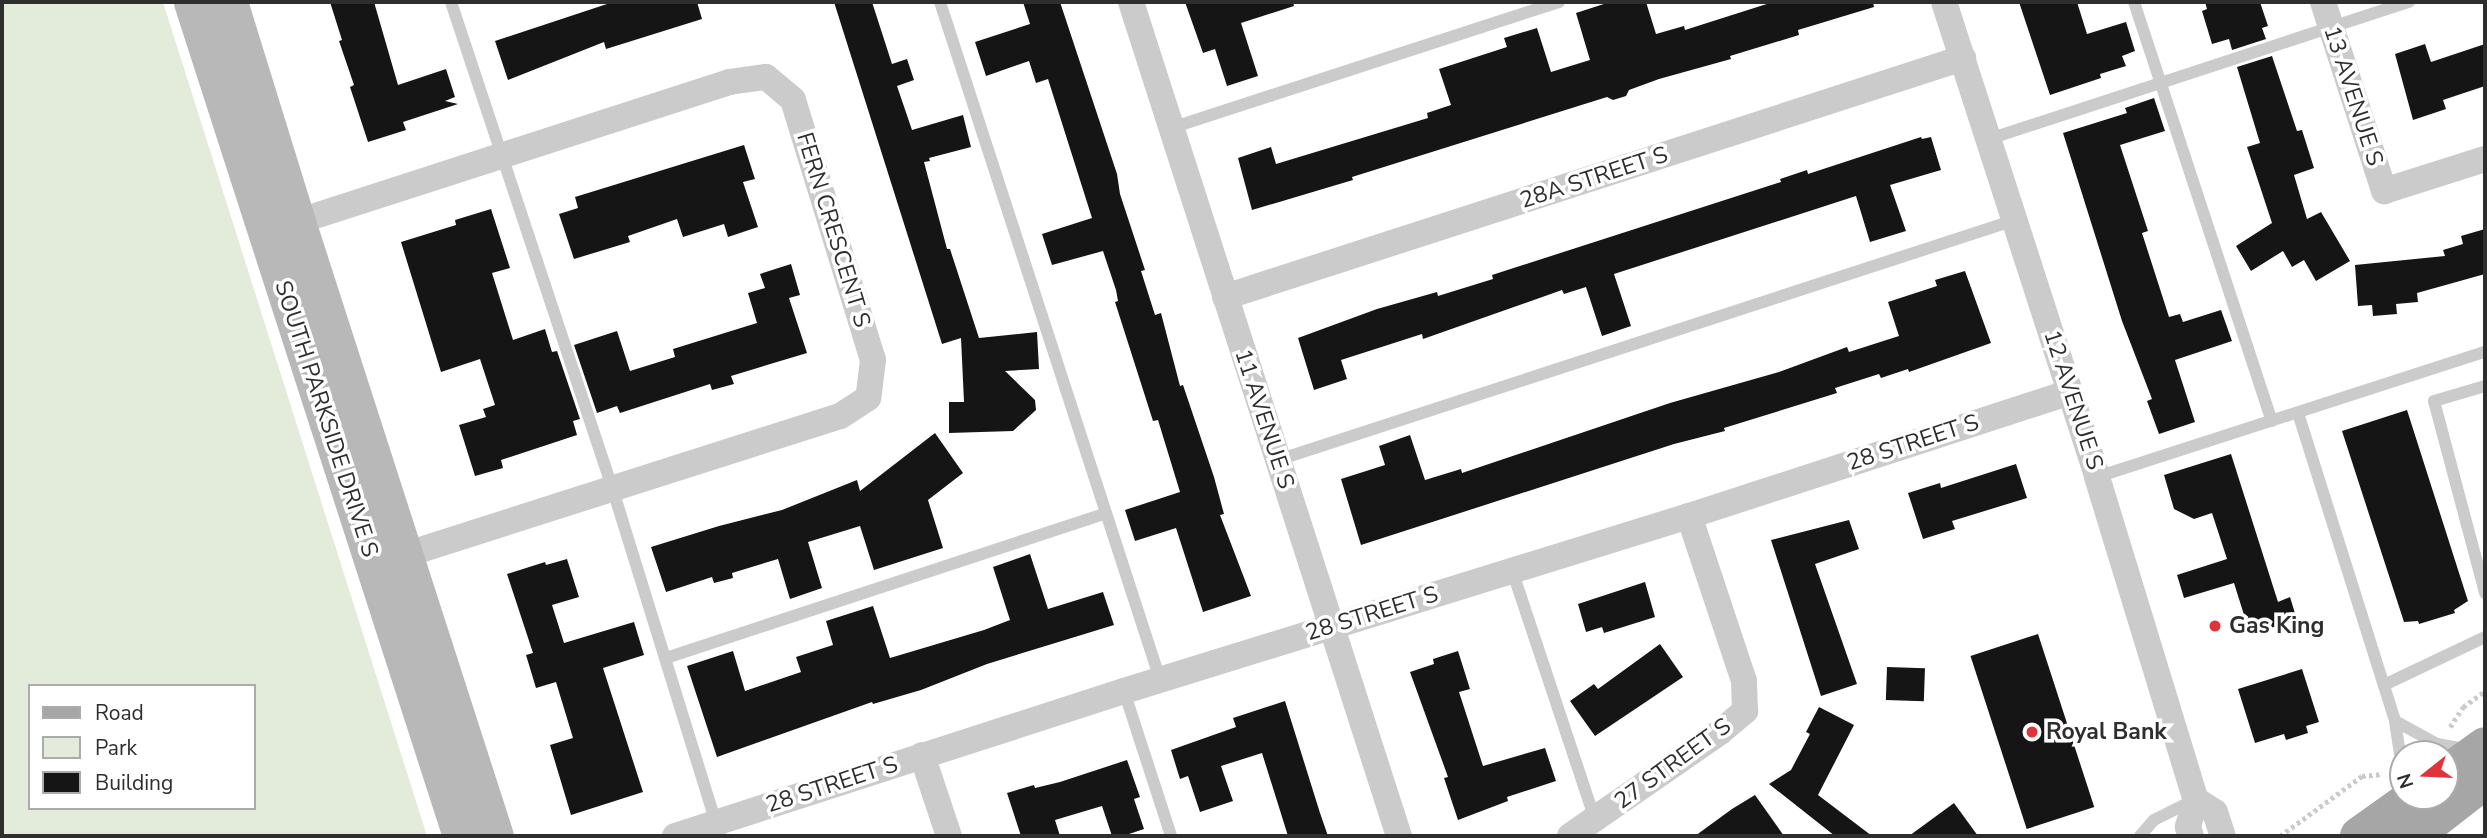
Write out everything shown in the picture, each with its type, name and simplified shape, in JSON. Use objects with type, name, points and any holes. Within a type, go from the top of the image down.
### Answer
[{"type":"main road","name":"SOUTH PARKSIDE DRIVE S","points":[[192,2],[281,227],[390,559],[495,836]]},
{"type":"main road","name":"SOUTH PARKSIDE DRIVE S","points":[[229,2],[281,227]]},
{"type":"main road","name":"SOUTH PARKSIDE DRIVE S","points":[[390,559],[461,836]]},
{"type":"main road","points":[[2359,836],[2396,810]]},
{"type":"street","name":"11 AVENUE S","points":[[1131,2],[1399,836]]},
{"type":"street","name":"12 AVENUE S","points":[[1944,2],[2097,477],[2196,800],[2188,827],[2191,836]]},
{"type":"street","name":"13 AVENUE S","points":[[2323,2],[2384,191],[2485,159]]},
{"type":"street","name":"28A STREET S","points":[[1225,297],[1963,58]]},
{"type":"street","name":"FERN CRESCENT S","points":[[281,227],[729,82],[766,77],[793,100],[873,360],[868,398],[839,416],[390,559]]},
{"type":"street","name":"28 STREET S","points":[[674,836],[718,829],[922,755],[1689,516],[2070,392]]},
{"type":"street","name":"27 STREET S","points":[[1570,836],[1720,732],[1745,711],[1744,681],[1689,516]]},
{"type":"street","points":[[922,755],[949,836]]},
{"type":"street","name":"12 AVENUE S","points":[[2196,800],[2215,811],[2223,836]]},
{"type":"lane","points":[[451,2],[612,487],[718,829]]},
{"type":"lane","points":[[940,2],[1160,679]]},
{"type":"lane","points":[[1171,128],[1559,2]]},
{"type":"lane","points":[[2134,2],[2272,421]]},
{"type":"lane","points":[[1989,139],[2409,2]]},
{"type":"lane","points":[[1278,460],[2015,220]]},
{"type":"lane","points":[[2097,477],[2485,352]]},
{"type":"lane","points":[[2485,386],[2434,401],[2485,593]]},
{"type":"lane","points":[[2298,413],[2395,721],[2398,740]]},
{"type":"lane","points":[[666,658],[1106,513]]},
{"type":"lane","points":[[1513,570],[1595,819]]},
{"type":"lane","points":[[2384,685],[2485,637]]},
{"type":"lane","points":[[1124,691],[1171,836]]},
{"type":"lane","points":[[2395,721],[2437,744],[2473,754]]},
{"type":"lane","points":[[2140,836],[2154,820],[2196,800]]},
{"type":"path","points":[[2473,754],[2463,707],[2485,691]]},
{"type":"path","points":[[2280,836],[2362,776],[2389,794]]},
{"type":"green space","points":[[2,2],[163,2],[427,836],[2,836]]},
{"type":"building","points":[[330,2],[374,2],[398,85],[446,69],[455,97],[445,101],[458,104],[403,122],[406,130],[368,142],[350,87],[354,85],[339,41],[342,40]]},
{"type":"building","points":[[613,2],[697,2],[702,19],[606,49],[604,42],[508,80],[495,41]]},
{"type":"building","points":[[834,2],[872,2],[892,64],[907,59],[914,80],[897,86],[912,130],[963,115],[971,147],[929,158],[930,161],[924,162],[947,249],[950,249],[979,338],[1037,332],[1039,369],[1005,371],[1035,400],[1036,410],[1013,431],[949,433],[949,402],[964,402],[961,338],[942,344]]},
{"type":"building","points":[[1023,2],[1060,2],[1117,174],[1120,194],[1145,270],[1141,271],[1155,315],[1161,313],[1180,386],[1183,385],[1214,477],[1224,514],[1220,515],[1251,596],[1203,612],[1176,528],[1135,541],[1125,510],[1180,492],[1158,420],[1153,421],[1115,302],[1118,301],[1116,290],[1103,251],[1052,265],[1042,234],[1092,218],[1048,79],[1036,83],[1029,61],[986,76],[975,42],[1030,24]]},
{"type":"building","points":[[1185,2],[1293,2],[1294,6],[1241,23],[1258,76],[1227,86],[1215,49],[1203,53]]},
{"type":"building","points":[[1610,2],[1646,2],[1656,34],[1684,26],[1685,30],[1773,2],[1873,2],[1874,7],[1798,30],[1799,35],[1730,56],[1731,59],[1659,79],[1629,90],[1626,96],[1613,100],[1607,97],[1252,210],[1238,158],[1271,147],[1276,164],[1428,118],[1427,113],[1451,105],[1439,69],[1507,47],[1504,38],[1537,28],[1551,72],[1590,60],[1576,13]]},
{"type":"building","points":[[2019,2],[2077,2],[2087,34],[2126,22],[2135,51],[2122,56],[2126,66],[2100,74],[2101,78],[2050,95]]},
{"type":"building","points":[[2205,2],[2260,2],[2268,26],[2262,28],[2266,39],[2232,50],[2229,39],[2212,44],[2202,11],[2207,9]]},
{"type":"building","points":[[2425,44],[2431,62],[2485,44],[2485,86],[2443,100],[2446,109],[2413,120],[2395,54]]},
{"type":"building","points":[[2272,56],[2297,131],[2302,130],[2314,168],[2294,175],[2307,219],[2321,212],[2350,261],[2316,281],[2304,260],[2292,267],[2283,251],[2251,271],[2236,246],[2272,223],[2247,147],[2260,143],[2237,67]]},
{"type":"building","points":[[2154,98],[2165,131],[2120,145],[2148,231],[2142,233],[2169,317],[2180,314],[2183,322],[2221,310],[2232,341],[2175,360],[2195,422],[2159,434],[2147,401],[2152,399],[2122,321],[2063,133],[2127,113],[2125,108]]},
{"type":"building","points":[[1921,137],[1931,137],[1941,170],[1890,185],[1906,231],[1870,242],[1856,196],[1614,274],[1631,326],[1602,336],[1586,287],[1564,294],[1562,290],[1423,339],[1422,334],[1341,360],[1347,379],[1314,390],[1298,338],[1377,309],[1437,292],[1438,296],[1493,279],[1492,275],[1781,182],[1780,179],[1807,170],[1808,174]]},
{"type":"building","points":[[744,145],[755,179],[743,182],[758,227],[728,237],[724,224],[683,237],[677,219],[628,236],[630,242],[574,259],[559,214],[578,208],[575,197]]},
{"type":"building","points":[[491,209],[510,268],[492,273],[513,340],[545,329],[552,352],[557,351],[580,419],[573,421],[577,435],[501,460],[503,468],[475,476],[459,425],[486,417],[483,409],[495,405],[480,359],[441,372],[401,242],[456,225],[455,220]]},
{"type":"building","points":[[2485,229],[2485,274],[2417,293],[2418,302],[2396,304],[2397,314],[2373,316],[2372,305],[2358,306],[2355,265],[2445,256],[2443,250],[2463,244],[2461,236]]},
{"type":"building","points":[[791,264],[800,295],[789,298],[807,353],[731,376],[734,384],[712,390],[710,384],[620,413],[617,406],[597,413],[574,345],[617,331],[630,371],[675,357],[673,349],[757,323],[748,293],[765,288],[760,274]]},
{"type":"building","points":[[1965,271],[1991,343],[1909,372],[1908,369],[1881,378],[1879,374],[1835,388],[1837,393],[1724,428],[1725,431],[1674,444],[1361,545],[1341,479],[1385,465],[1379,446],[1410,435],[1425,480],[1461,469],[1462,473],[1670,403],[1779,372],[1847,347],[1849,352],[1899,336],[1888,302],[1937,286],[1935,280]]},
{"type":"building","points":[[2407,410],[2468,601],[2454,610],[2455,613],[2419,624],[2418,621],[2404,622],[2342,431]]},
{"type":"building","points":[[935,433],[963,473],[928,500],[943,548],[874,570],[860,526],[808,542],[822,588],[790,599],[778,559],[732,573],[733,578],[714,583],[712,577],[666,592],[651,547],[782,510],[857,480],[860,491]]},
{"type":"building","points":[[2231,454],[2278,602],[2290,597],[2297,620],[2250,634],[2234,583],[2184,598],[2177,575],[2227,559],[2212,513],[2194,519],[2174,509],[2164,475]]},
{"type":"building","points":[[2016,464],[2027,498],[1952,521],[1955,529],[1923,539],[1908,493],[1940,483],[1941,488]]},
{"type":"building","points":[[1849,520],[1859,549],[1815,564],[1857,684],[1821,696],[1771,540]]},
{"type":"building","points":[[1030,554],[1048,609],[1103,592],[1114,625],[987,664],[921,690],[873,704],[872,702],[717,757],[687,666],[733,651],[745,691],[801,672],[796,657],[833,645],[826,621],[873,606],[890,658],[984,630],[1010,620],[993,567]]},
{"type":"building","points":[[567,559],[579,597],[552,605],[564,643],[634,622],[644,655],[603,668],[643,792],[571,815],[550,745],[573,738],[556,682],[536,688],[526,655],[533,653],[507,574],[545,562],[546,565]]},
{"type":"building","points":[[1645,582],[1655,617],[1604,633],[1602,627],[1586,632],[1578,604]]},
{"type":"building","name":"Royal Bank","points":[[2038,634],[2094,807],[2027,829],[1970,656]]},
{"type":"building","points":[[1660,644],[1683,677],[1595,736],[1570,701],[1594,684],[1598,689]]},
{"type":"building","points":[[1458,651],[1470,689],[1459,692],[1483,766],[1545,748],[1556,781],[1507,797],[1508,801],[1458,820],[1444,778],[1448,777],[1410,672],[1434,664],[1433,659]]},
{"type":"building","points":[[1887,667],[1925,668],[1924,701],[1886,700]]},
{"type":"building","points":[[2302,669],[2319,722],[2306,726],[2308,733],[2286,740],[2284,734],[2255,743],[2238,689]]},
{"type":"building","points":[[1285,701],[1328,836],[1288,836],[1262,753],[1221,766],[1233,801],[1200,812],[1188,776],[1180,779],[1171,750],[1236,727],[1233,718]]},
{"type":"building","points":[[1819,707],[1854,725],[1818,795],[1872,836],[1835,836],[1769,784],[1791,770],[1810,734],[1806,732]]},
{"type":"building","points":[[1127,760],[1140,797],[1134,799],[1144,829],[1123,836],[1112,836],[1102,806],[1055,820],[1060,836],[1021,836],[1007,793],[1034,785],[1035,788],[1060,782]]},
{"type":"building","points":[[1755,795],[1784,836],[1695,836],[1732,809]]},
{"type":"building","points":[[1954,803],[1978,836],[1909,836]]},
{"type":"place","name":"Gas King","points":[[2215,626]]},
{"type":"place","name":"Royal Bank","points":[[2032,732]]}]
